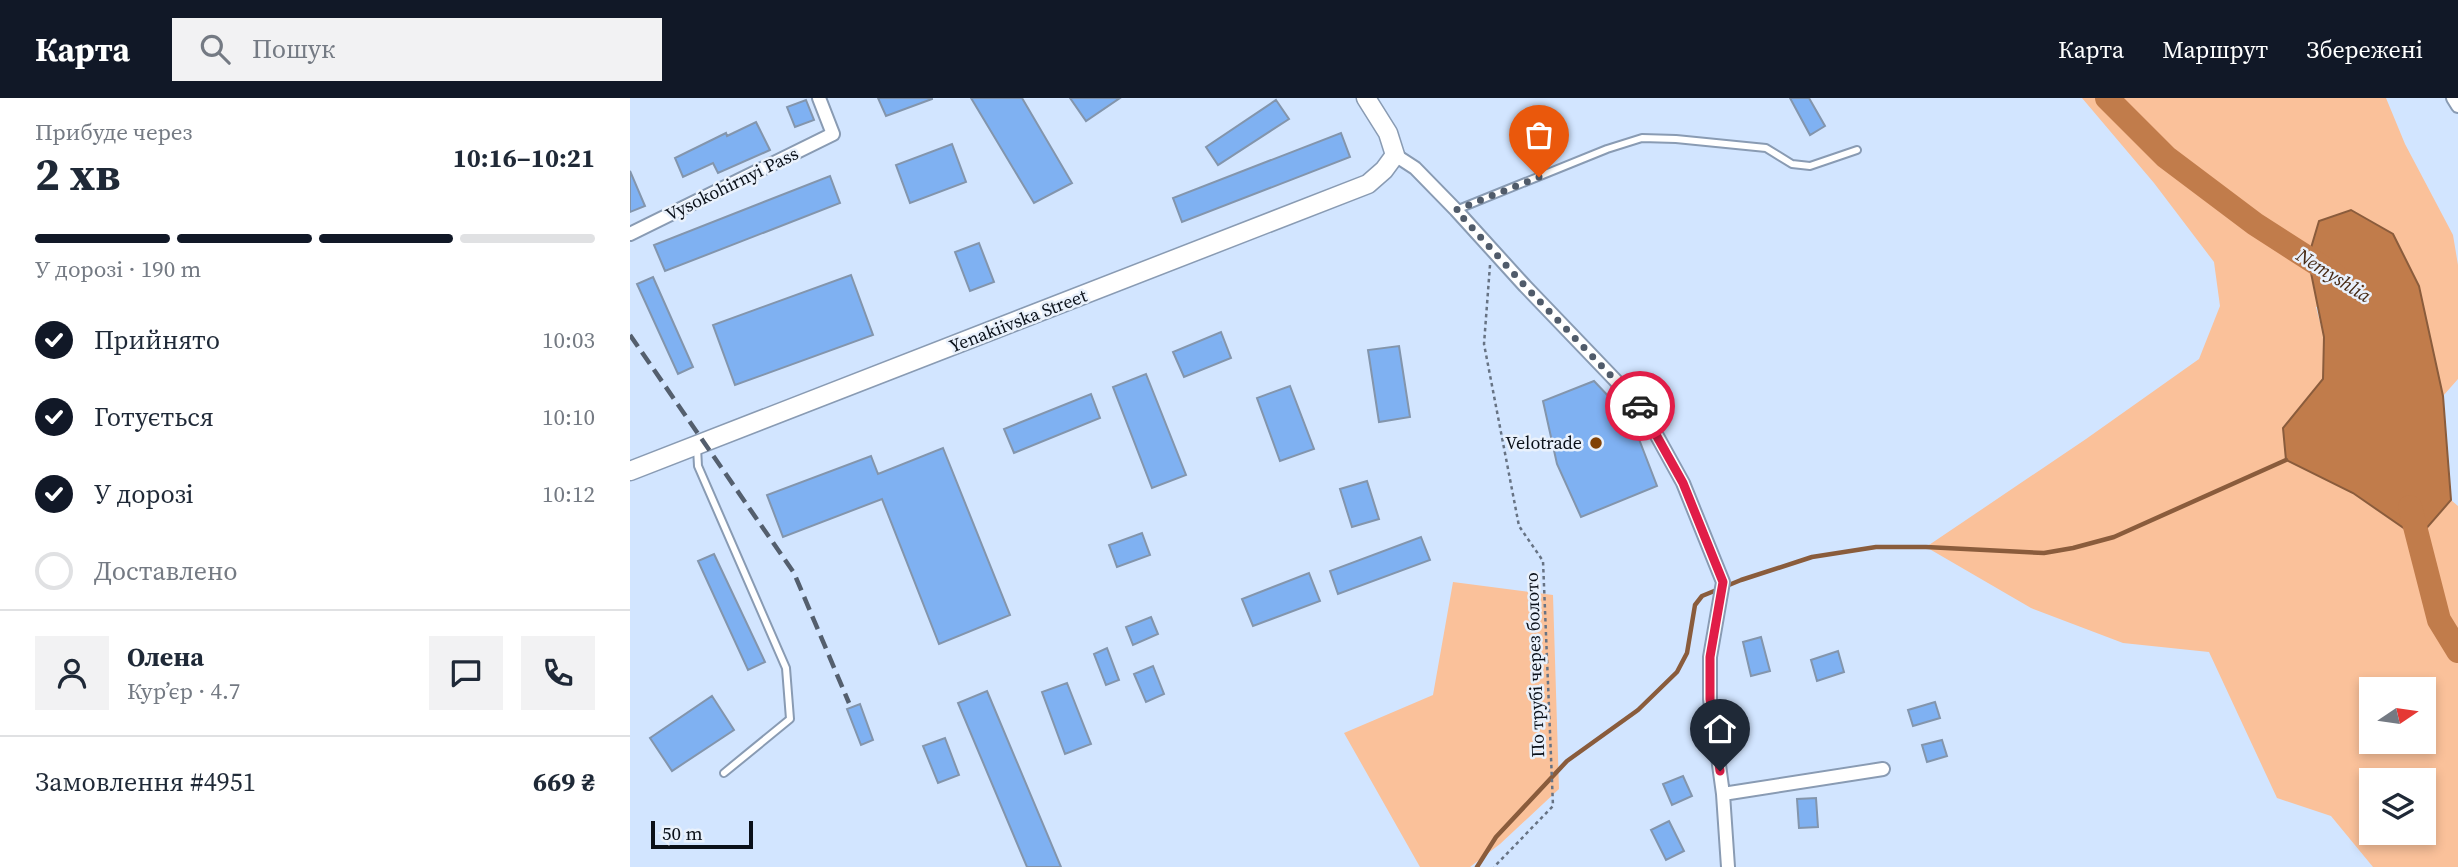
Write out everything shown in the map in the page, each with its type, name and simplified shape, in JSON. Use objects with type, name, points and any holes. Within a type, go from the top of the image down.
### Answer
[{"type":"street","name":"Vysokohirnyi Pass","points":[[630,234],[833,134],[819,98]]},
{"type":"street","points":[[1366,98],[1388,133],[1395,155],[1415,168],[1641,407],[1683,483],[1723,582],[1710,657],[1710,699],[1723,794],[1728,867]]},
{"type":"street","points":[[2453,98],[2458,106]]},
{"type":"street","name":"Yenakiivska Street","points":[[630,471],[1368,184],[1384,170],[1395,155]]},
{"type":"street","points":[[1723,794],[1883,769]]},
{"type":"lane","points":[[1456,210],[1607,149],[1642,138],[1766,148],[1792,164],[1810,166],[1857,150]]},
{"type":"lane","points":[[697,446],[698,466],[786,668],[790,719],[724,773]]},
{"type":"path","name":"По трубі через болото","points":[[1491,248],[1484,344],[1519,526],[1542,561],[1553,806],[1494,867]]},
{"type":"shaded area","points":[[2082,98],[2386,98],[2405,144],[2453,235],[2458,265],[2458,379],[2443,396],[2419,286],[2316,307],[2324,337],[2323,379],[2283,428],[2286,460],[2353,493],[2418,538],[2451,500],[2458,506],[2458,867],[2373,867],[2331,816],[2277,798],[2209,652],[2123,643],[2031,608],[1926,547],[2199,359],[2220,306],[2214,262],[2154,183]]},
{"type":"shaded area","points":[[1453,582],[1553,595],[1559,789],[1500,844],[1470,867],[1420,867],[1344,733],[1433,695]]},
{"type":"water","points":[[2351,210],[2393,234],[2419,286],[2443,396],[2451,500],[2418,538],[2353,493],[2286,460],[2283,428],[2323,379],[2324,337],[2308,258],[2319,221]]},
{"type":"building","points":[[878,98],[932,98],[932,99],[886,116]]},
{"type":"building","points":[[971,98],[1022,98],[1072,183],[1034,203]]},
{"type":"building","points":[[1070,98],[1120,98],[1086,121]]},
{"type":"building","points":[[1790,98],[1809,98],[1825,126],[1810,135]]},
{"type":"building","points":[[806,100],[814,120],[795,127],[787,107]]},
{"type":"building","points":[[1276,100],[1289,119],[1218,165],[1206,147]]},
{"type":"building","points":[[756,122],[770,150],[718,173],[713,163],[683,177],[675,158],[726,133],[727,136]]},
{"type":"building","points":[[1341,133],[1350,157],[1182,222],[1173,198]]},
{"type":"building","points":[[952,144],[966,182],[910,203],[896,165]]},
{"type":"building","points":[[630,171],[645,206],[630,212]]},
{"type":"building","points":[[830,176],[840,203],[665,271],[654,245]]},
{"type":"building","points":[[979,243],[994,282],[970,291],[955,252]]},
{"type":"building","points":[[851,275],[873,335],[735,385],[713,325]]},
{"type":"building","points":[[653,277],[693,367],[678,374],[637,284]]},
{"type":"building","points":[[1221,332],[1231,358],[1184,377],[1173,352]]},
{"type":"building","points":[[1399,346],[1410,417],[1379,422],[1368,350]]},
{"type":"building","points":[[1146,374],[1186,475],[1152,488],[1113,387]]},
{"type":"building","name":"Velotrade","points":[[1594,381],[1632,421],[1657,486],[1581,517],[1557,464],[1543,401]]},
{"type":"building","points":[[1290,386],[1314,449],[1280,461],[1257,398]]},
{"type":"building","points":[[1091,394],[1100,418],[1014,453],[1004,429]]},
{"type":"building","points":[[943,448],[1010,615],[939,644],[882,499],[783,537],[767,495],[871,456],[878,474]]},
{"type":"building","points":[[1367,481],[1379,519],[1352,527],[1340,489]]},
{"type":"building","points":[[1142,533],[1150,555],[1117,567],[1109,545]]},
{"type":"building","points":[[1421,537],[1430,560],[1338,594],[1330,571]]},
{"type":"building","points":[[714,554],[765,662],[748,670],[698,561]]},
{"type":"building","points":[[1309,573],[1320,601],[1253,626],[1242,599]]},
{"type":"building","points":[[1151,617],[1158,634],[1133,645],[1126,627]]},
{"type":"building","points":[[1761,637],[1770,671],[1751,676],[1743,642]]},
{"type":"building","points":[[1107,648],[1119,680],[1106,685],[1094,654]]},
{"type":"building","points":[[1838,651],[1844,672],[1817,681],[1811,660]]},
{"type":"building","points":[[1153,666],[1164,694],[1146,702],[1134,674]]},
{"type":"building","points":[[1067,683],[1091,744],[1065,754],[1042,692]]},
{"type":"building","points":[[987,691],[1061,867],[1027,867],[958,703]]},
{"type":"building","points":[[712,696],[734,730],[672,771],[650,738]]},
{"type":"building","points":[[1935,702],[1940,718],[1913,726],[1908,710]]},
{"type":"building","points":[[860,704],[873,740],[861,745],[847,709]]},
{"type":"building","points":[[945,738],[959,775],[938,783],[923,746]]},
{"type":"building","points":[[1942,740],[1947,756],[1927,762],[1922,745]]},
{"type":"building","points":[[1683,776],[1692,796],[1672,805],[1663,784]]},
{"type":"building","points":[[1816,798],[1818,827],[1799,828],[1797,799]]},
{"type":"building","points":[[1669,821],[1684,851],[1666,860],[1651,830]]},
{"type":"waterway","name":"Nemyshlia","points":[[2107,98],[2166,157],[2255,224],[2336,276]]},
{"type":"waterway","points":[[1477,867],[1496,837],[1567,761],[1638,710],[1677,672],[1687,653],[1695,605],[1702,596],[1812,557],[1876,547],[2044,553],[2073,548],[2114,537],[2286,460]]},
{"type":"waterway","name":"Nemyshlia","points":[[2410,507],[2439,620],[2458,651]]},
{"type":"railway","points":[[630,335],[794,573],[849,703]]},
{"type":"way so far","points":[[1539,177],[1456,210],[1640,406]]},
{"type":"place","name":"Velotrade","points":[[1596,443]]},
{"type":"route","points":[[1640,406],[1683,483],[1723,582],[1710,657],[1710,699],[1720,771]]}]
